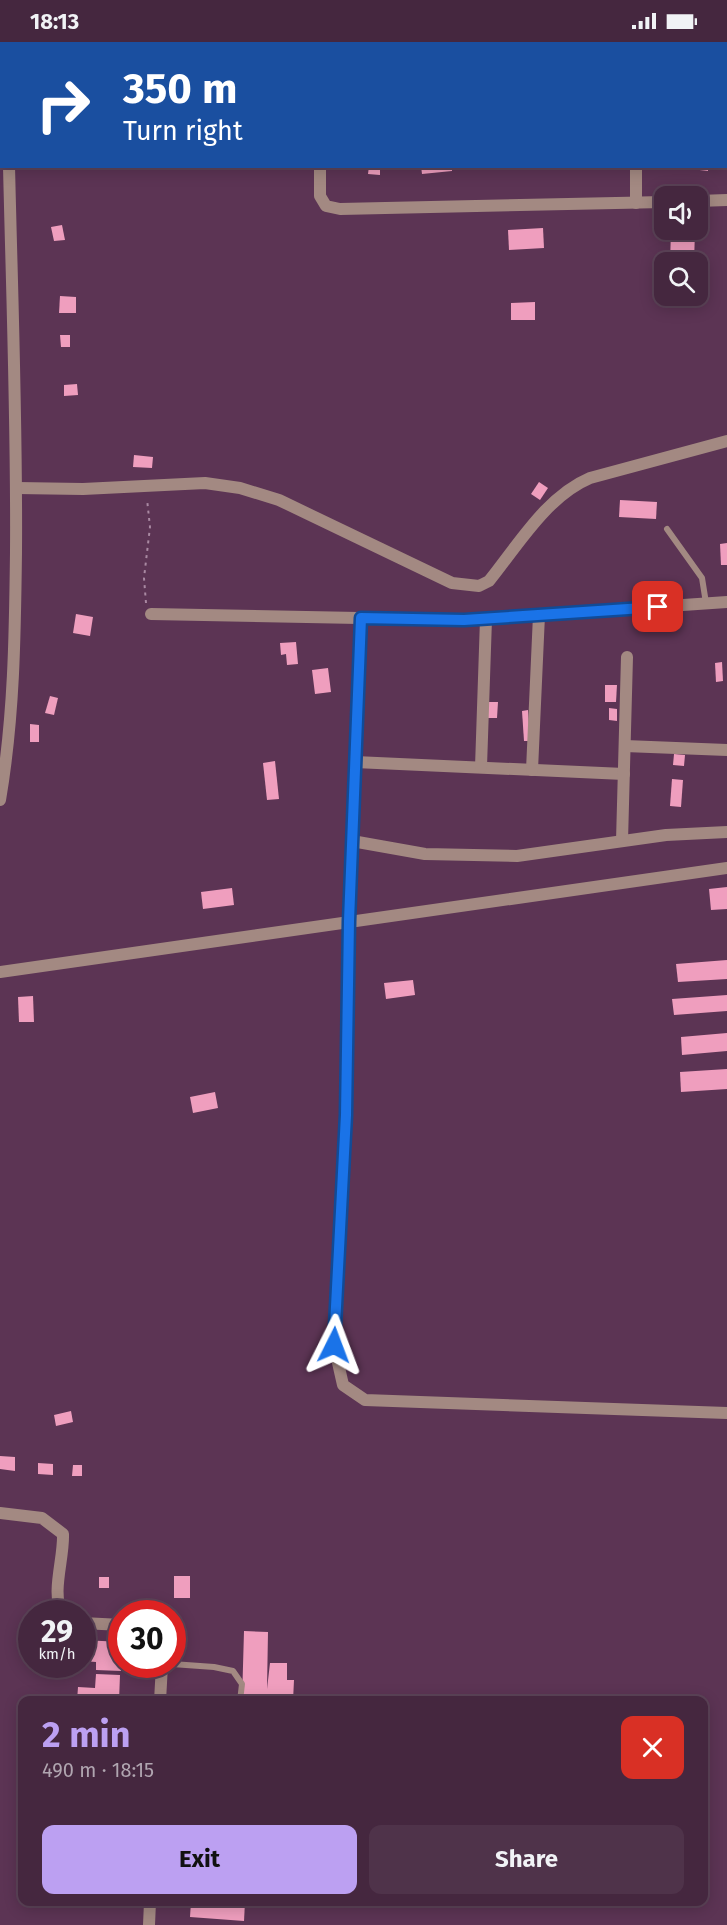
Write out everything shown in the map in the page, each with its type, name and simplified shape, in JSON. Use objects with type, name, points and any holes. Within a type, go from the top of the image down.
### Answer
[{"type":"street","points":[[0,800],[9,751],[15,647],[17,488],[9,168]]},
{"type":"street","points":[[320,168],[320,196],[326,206],[340,209],[654,202]]},
{"type":"street","points":[[636,168],[636,203]]},
{"type":"street","points":[[708,201],[727,200]]},
{"type":"street","points":[[17,488],[83,489],[145,484],[205,483],[240,488],[279,500],[452,583],[479,586],[489,581],[555,500],[570,486],[590,478],[727,441]]},
{"type":"street","points":[[151,614],[486,619],[727,602]]},
{"type":"street","points":[[532,770],[539,615]]},
{"type":"street","points":[[361,618],[349,921],[346,1115],[334,1345],[343,1385],[365,1400],[727,1413]]},
{"type":"street","points":[[481,767],[486,619]]},
{"type":"street","points":[[622,841],[627,657]]},
{"type":"street","points":[[625,746],[727,750]]},
{"type":"street","points":[[355,762],[624,774]]},
{"type":"street","points":[[352,841],[425,854],[517,856],[666,835],[727,832]]},
{"type":"street","points":[[0,972],[727,868]]},
{"type":"street","points":[[0,1513],[42,1518],[63,1534],[64,1553],[57,1600]]},
{"type":"street","points":[[160,1696],[161,1678]]},
{"type":"street","points":[[149,1925],[150,1906]]},
{"type":"lane","points":[[668,529],[702,578],[706,603]]},
{"type":"lane","points":[[186,1665],[232,1671],[242,1684],[241,1696]]},
{"type":"path","points":[[145,484],[150,527],[144,597],[151,614]]},
{"type":"building","points":[[369,168],[380,168],[380,175],[368,174]]},
{"type":"building","points":[[421,168],[452,168],[452,171],[422,174]]},
{"type":"building","points":[[683,168],[708,168],[708,171]]},
{"type":"building","points":[[62,225],[65,240],[54,241],[51,227]]},
{"type":"building","points":[[543,228],[544,248],[509,250],[508,230]]},
{"type":"building","points":[[671,240],[695,240],[694,252],[670,252]]},
{"type":"building","points":[[60,296],[76,297],[76,313],[59,313]]},
{"type":"building","points":[[535,302],[535,320],[511,320],[511,303]]},
{"type":"building","points":[[60,335],[70,335],[70,347],[61,347]]},
{"type":"building","points":[[77,384],[78,395],[64,396],[64,385]]},
{"type":"building","points":[[134,455],[153,457],[152,468],[133,467]]},
{"type":"building","points":[[539,482],[548,488],[540,500],[531,494]]},
{"type":"building","points":[[620,500],[657,502],[656,519],[619,517]]},
{"type":"building","points":[[727,543],[727,565],[721,565],[720,544]]},
{"type":"building","points":[[76,614],[93,617],[90,636],[73,633]]},
{"type":"building","points":[[296,642],[298,664],[287,665],[286,654],[281,655],[280,643]]},
{"type":"building","points":[[722,662],[723,681],[716,682],[715,663]]},
{"type":"building","points":[[328,668],[331,692],[315,694],[312,670]]},
{"type":"building","points":[[605,685],[617,685],[616,702],[605,702]]},
{"type":"building","points":[[50,696],[58,698],[54,715],[45,713]]},
{"type":"building","points":[[486,702],[498,702],[497,718],[487,718]]},
{"type":"building","points":[[609,708],[617,709],[617,721],[609,720]]},
{"type":"building","points":[[528,710],[530,741],[524,741],[522,711]]},
{"type":"building","points":[[30,724],[39,725],[39,742],[30,742]]},
{"type":"building","points":[[674,754],[685,755],[684,766],[673,765]]},
{"type":"building","points":[[275,761],[279,799],[267,800],[263,763]]},
{"type":"building","points":[[672,779],[683,780],[681,807],[670,806]]},
{"type":"building","points":[[727,887],[727,909],[711,910],[709,889]]},
{"type":"building","points":[[232,888],[234,905],[203,909],[201,892]]},
{"type":"building","points":[[727,960],[727,979],[678,982],[676,964]]},
{"type":"building","points":[[413,980],[415,995],[386,999],[384,983]]},
{"type":"building","points":[[727,995],[727,1011],[674,1015],[672,999]]},
{"type":"building","points":[[33,996],[34,1022],[19,1022],[18,997]]},
{"type":"building","points":[[727,1033],[727,1051],[682,1055],[681,1037]]},
{"type":"building","points":[[727,1069],[727,1089],[681,1092],[680,1072]]},
{"type":"building","points":[[215,1092],[218,1108],[193,1113],[190,1097]]},
{"type":"building","points":[[71,1411],[73,1422],[56,1426],[54,1415]]},
{"type":"building","points":[[0,1456],[15,1457],[15,1471],[0,1469]]},
{"type":"building","points":[[38,1463],[53,1464],[53,1475],[38,1474]]},
{"type":"building","points":[[73,1465],[82,1465],[82,1476],[72,1476]]},
{"type":"building","points":[[174,1576],[190,1576],[190,1598],[174,1598]]},
{"type":"building","points":[[99,1577],[109,1577],[109,1588],[99,1588]]},
{"type":"building","points":[[244,1631],[268,1632],[267,1689],[270,1663],[287,1663],[287,1680],[294,1680],[293,1696],[242,1696]]},
{"type":"building","points":[[96,1641],[108,1641],[108,1670],[96,1670]]},
{"type":"building","points":[[96,1674],[108,1674],[108,1678],[120,1678],[119,1696],[77,1696],[78,1687],[95,1688]]},
{"type":"building","points":[[191,1906],[245,1906],[244,1921],[190,1917]]},
{"type":"route","points":[[334,1345],[346,1115],[349,921],[361,618],[464,620],[658,607]]}]
